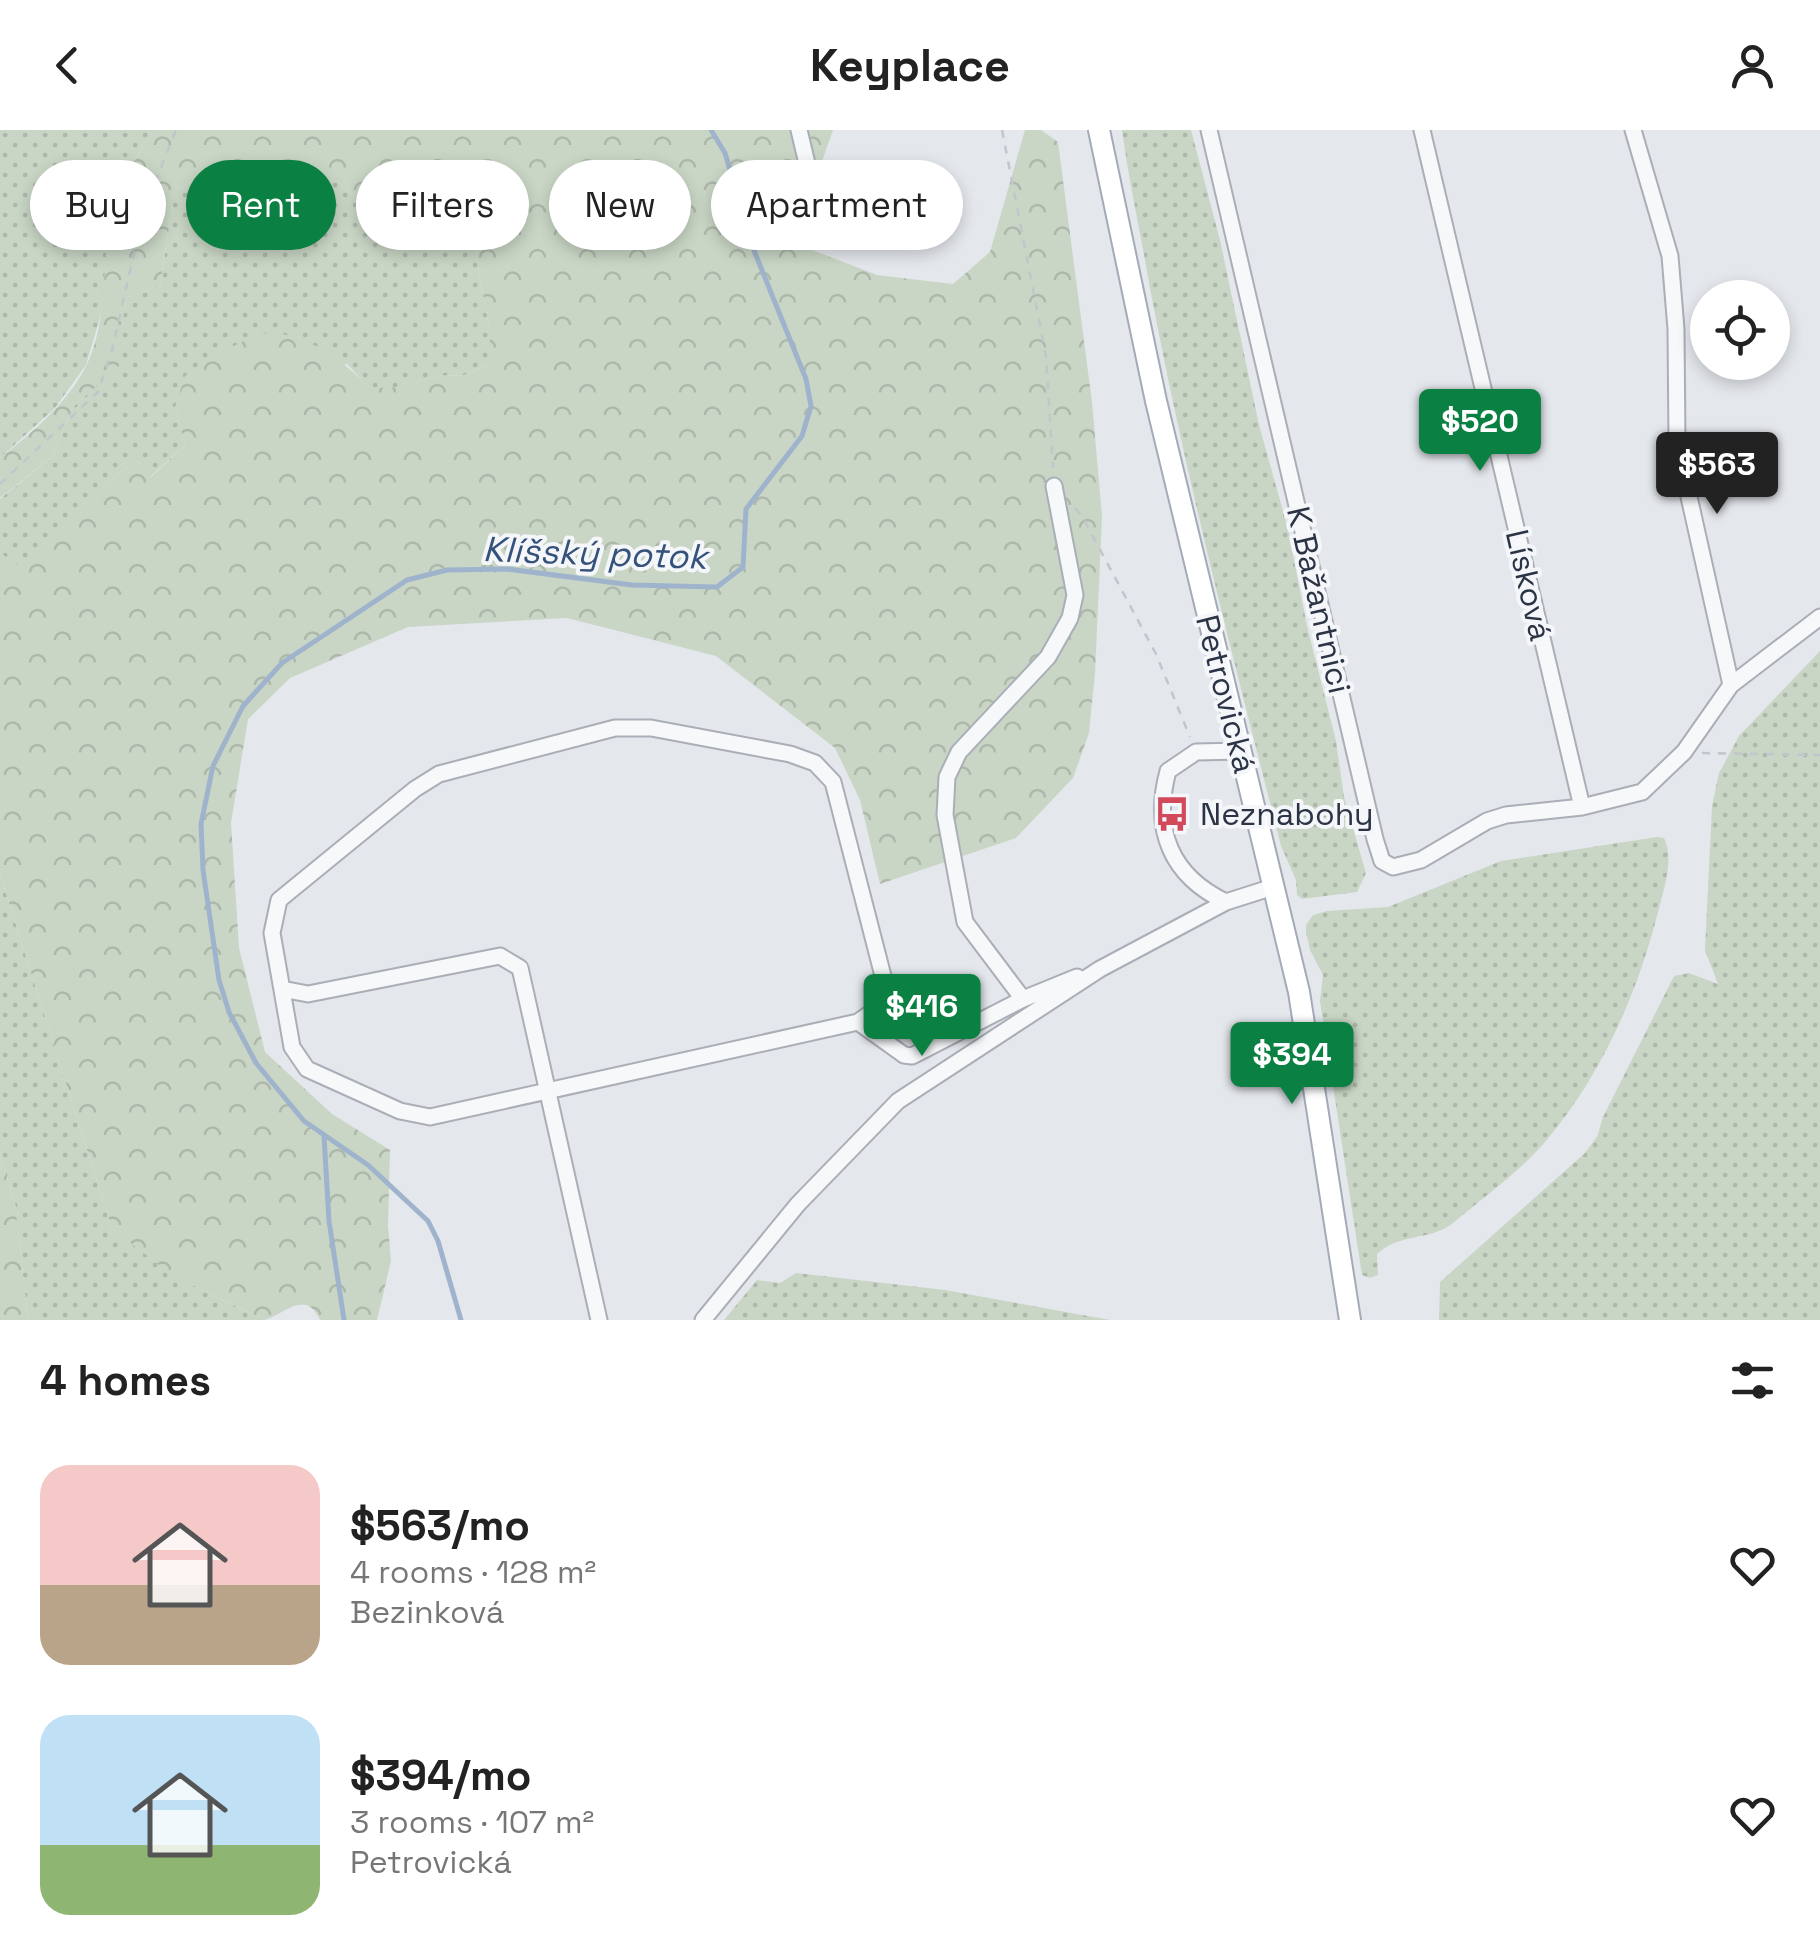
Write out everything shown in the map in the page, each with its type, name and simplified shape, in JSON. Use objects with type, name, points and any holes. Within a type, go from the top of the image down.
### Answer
[{"type":"main road","name":"Petrovická","points":[[1099,130],[1156,401],[1299,992],[1350,1320]]},
{"type":"street","points":[[799,130],[806,160]]},
{"type":"street","name":"K Bažantnici","points":[[1209,130],[1382,861],[1393,867],[1421,860],[1487,821],[1506,815],[1582,807]]},
{"type":"street","name":"Lísková","points":[[1422,130],[1582,807]]},
{"type":"street","points":[[1633,130],[1670,256],[1678,443],[1731,684]]},
{"type":"street","points":[[1024,999],[965,922],[945,815],[947,777],[959,752],[1048,657],[1070,618],[1075,594],[1054,486]]},
{"type":"street","points":[[1582,807],[1642,792],[1684,752],[1731,684],[1820,617]]},
{"type":"street","points":[[615,728],[651,728],[790,754],[815,763],[833,782],[883,976],[875,1010],[858,1022],[430,1116],[400,1111],[307,1068],[292,1048],[272,933],[279,900],[438,774],[615,728]]},
{"type":"street","points":[[1226,902],[1202,890],[1180,871],[1171,850],[1161,796],[1168,771],[1196,752],[1240,750]]},
{"type":"street","points":[[703,1320],[798,1204],[898,1101],[1100,969],[1226,902],[1273,887]]},
{"type":"street","points":[[282,989],[308,994],[500,956],[520,968],[599,1320]]},
{"type":"street","points":[[858,1022],[904,1055],[912,1056],[1024,999],[1100,969]]},
{"type":"path","points":[[0,484],[98,392],[112,350],[144,210],[176,130]]},
{"type":"path","points":[[1002,130],[1046,356],[1054,486],[1082,516],[1156,654],[1196,752]]},
{"type":"path","points":[[1684,752],[1820,755]]},
{"type":"green space","points":[[0,130],[155,130],[134,160],[30,160],[30,250],[113,250],[86,365],[55,408],[0,458]]},
{"type":"green space","points":[[155,130],[833,130],[822,160],[711,160],[711,250],[812,250],[877,275],[953,284],[990,252],[1025,130],[1041,130],[1058,142],[1092,402],[1102,517],[1095,673],[1089,733],[1073,778],[1016,838],[880,884],[860,800],[835,748],[716,656],[567,618],[408,627],[290,678],[248,719],[231,823],[239,948],[265,1052],[332,1114],[390,1150],[391,1261],[377,1320],[320,1320],[308,1306],[302,1305],[265,1320],[162,1267],[112,1229],[0,874],[0,553],[18,565],[97,499],[119,472],[138,461],[151,477],[185,445],[175,407],[185,376],[249,339],[269,333],[297,338],[338,360],[371,388],[402,387],[436,376],[464,375],[490,364],[490,332],[475,250],[529,250],[529,160],[356,160],[356,196],[336,182],[336,160],[186,160],[186,185],[175,190],[166,247],[166,160],[136,160]]},
{"type":"green space","points":[[1122,130],[1191,130],[1220,240],[1259,425],[1288,529],[1336,741],[1344,797],[1366,873],[1357,892],[1302,899],[1297,895],[1296,880],[1281,846],[1179,428]]},
{"type":"green space","points":[[336,182],[356,196],[356,250],[475,250],[490,332],[490,364],[464,375],[436,376],[402,387],[371,389],[347,364],[175,407],[185,445],[150,477],[138,461],[119,472],[97,499],[18,566],[0,553],[0,499],[53,456],[73,407],[118,366],[125,298],[160,285],[175,190],[186,185],[186,250],[336,250]]},
{"type":"green space","points":[[107,250],[166,250],[160,285],[125,298],[119,366],[73,407],[53,456],[0,498],[0,458],[61,403],[80,376],[94,345],[102,309]]},
{"type":"green space","points":[[1820,651],[1820,1320],[1439,1320],[1440,1282],[1584,1154],[1597,1137],[1603,1117],[1674,976],[1689,973],[1718,984],[1705,950],[1712,806],[1719,773],[1739,736]]},
{"type":"green space","points":[[1664,838],[1668,865],[1639,974],[1600,1062],[1565,1117],[1524,1164],[1453,1223],[1385,1247],[1377,1254],[1378,1275],[1362,1275],[1320,1001],[1323,975],[1310,950],[1306,925],[1313,915],[1327,911],[1388,907],[1501,861]]},
{"type":"green space","points":[[0,874],[112,1229],[203,1291],[265,1320],[28,1320],[15,1203],[0,1156]]},
{"type":"green space","points":[[0,1156],[15,1203],[28,1320],[0,1320]]},
{"type":"green space","points":[[796,1273],[945,1290],[1110,1320],[724,1320],[757,1280],[780,1283]]},
{"type":"waterway","name":"Klíšský potok","points":[[461,1320],[438,1241],[428,1221],[368,1165],[304,1121],[256,1063],[229,1012],[219,980],[203,870],[201,824],[213,766],[243,706],[282,663],[407,580],[447,570],[507,569],[632,585],[717,587],[743,567],[746,509],[802,436],[811,406],[806,379],[755,253],[725,153],[711,130]]},
{"type":"waterway","points":[[324,1136],[329,1221],[344,1320]]},
{"type":"place","name":"Neznabohy","points":[[1172,814]]}]
